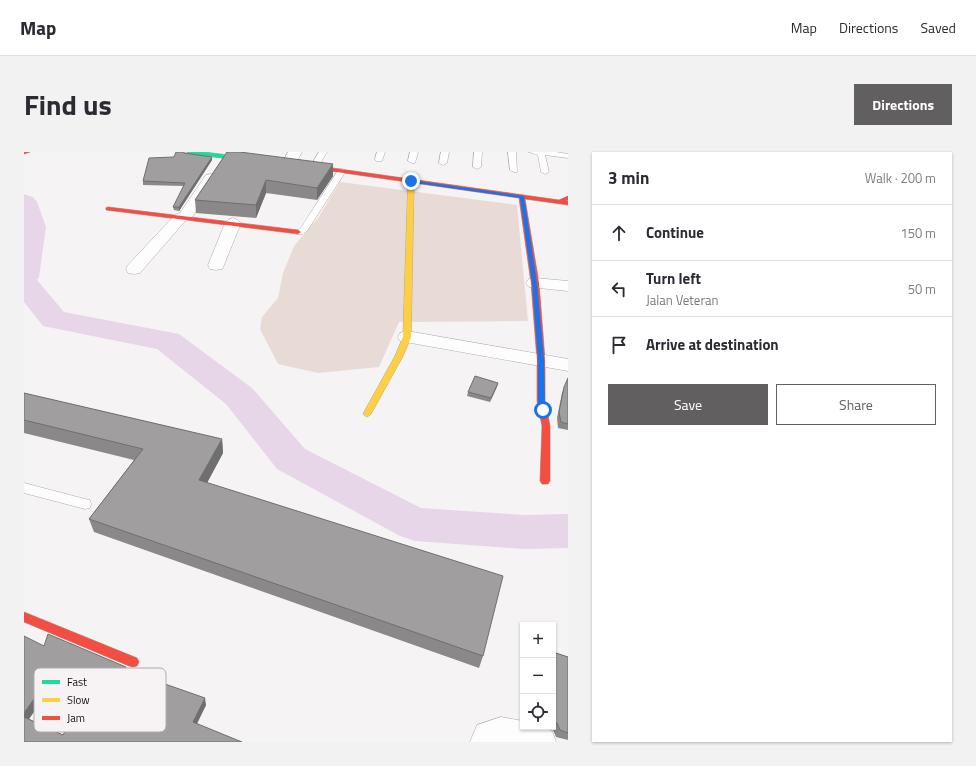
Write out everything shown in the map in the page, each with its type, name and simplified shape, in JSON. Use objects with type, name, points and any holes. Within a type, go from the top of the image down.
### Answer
[{"type":"street","points":[[190,152],[261,161]]},
{"type":"street","points":[[134,269],[183,217],[224,156]]},
{"type":"street","points":[[289,160],[314,168],[564,202],[568,198]]},
{"type":"street","points":[[367,414],[399,356],[407,337],[411,181]]},
{"type":"street","points":[[522,196],[535,283],[541,360],[541,401],[546,426],[545,481]]},
{"type":"street","points":[[108,209],[298,232]]},
{"type":"street","points":[[216,265],[233,223]]},
{"type":"street","points":[[535,283],[568,286]]},
{"type":"street","points":[[407,337],[568,365]]},
{"type":"street","points":[[24,617],[133,662]]},
{"type":"street","points":[[485,742],[488,736],[495,732],[503,731],[541,742]]},
{"type":"lane","points":[[314,168],[323,152]]},
{"type":"lane","points":[[412,161],[414,152]]},
{"type":"lane","points":[[443,163],[445,152]]},
{"type":"lane","points":[[477,168],[478,152]]},
{"type":"lane","points":[[512,152],[514,170]]},
{"type":"lane","points":[[533,152],[567,155]]},
{"type":"lane","points":[[541,152],[545,172]]},
{"type":"lane","points":[[298,232],[303,231],[342,171]]},
{"type":"lane","points":[[24,488],[86,504]]},
{"type":"shaded area","points":[[340,182],[517,205],[528,321],[399,322],[379,367],[318,373],[278,364],[260,329],[262,317],[278,298],[283,273],[294,246],[318,218]]},
{"type":"building","points":[[176,152],[212,157],[179,207],[173,207],[185,183],[143,181],[149,158],[174,157]]},
{"type":"building","points":[[227,152],[240,152],[333,164],[317,188],[266,180],[256,205],[195,200]]},
{"type":"building","points":[[475,376],[498,383],[491,398],[468,392]]},
{"type":"building","points":[[568,378],[568,424],[561,422],[559,412],[564,387]]},
{"type":"building","points":[[24,393],[222,439],[199,480],[503,576],[483,656],[89,519],[143,449],[24,420]]},
{"type":"building","points":[[48,634],[126,667],[34,668],[34,699],[24,713],[24,636],[44,646]]},
{"type":"building","points":[[556,653],[568,657],[568,733],[560,730],[557,723]]},
{"type":"building","points":[[166,684],[205,698],[193,722],[242,742],[24,742],[24,717],[34,722],[34,732],[56,732],[63,735],[65,732],[166,732]]},
{"type":"waterway","points":[[24,202],[33,227],[24,277]]},
{"type":"waterway","points":[[24,283],[54,319],[167,341],[239,396],[291,459],[415,524],[524,532],[568,531]]},
{"type":"traffic: fast","points":[[190,152],[254,160]]},
{"type":"traffic: slow","points":[[367,414],[399,356],[407,337],[411,181]]},
{"type":"traffic: jam","points":[[304,166],[568,203]]},
{"type":"traffic: jam","points":[[522,196],[535,283],[541,360],[541,401],[546,426],[545,481]]},
{"type":"traffic: jam","points":[[559,202],[568,198]]},
{"type":"traffic: jam","points":[[108,209],[298,232]]},
{"type":"traffic: jam","points":[[24,617],[133,662]]},
{"type":"route","points":[[411,181],[522,196],[535,283],[541,360],[541,401],[543,410]]}]
